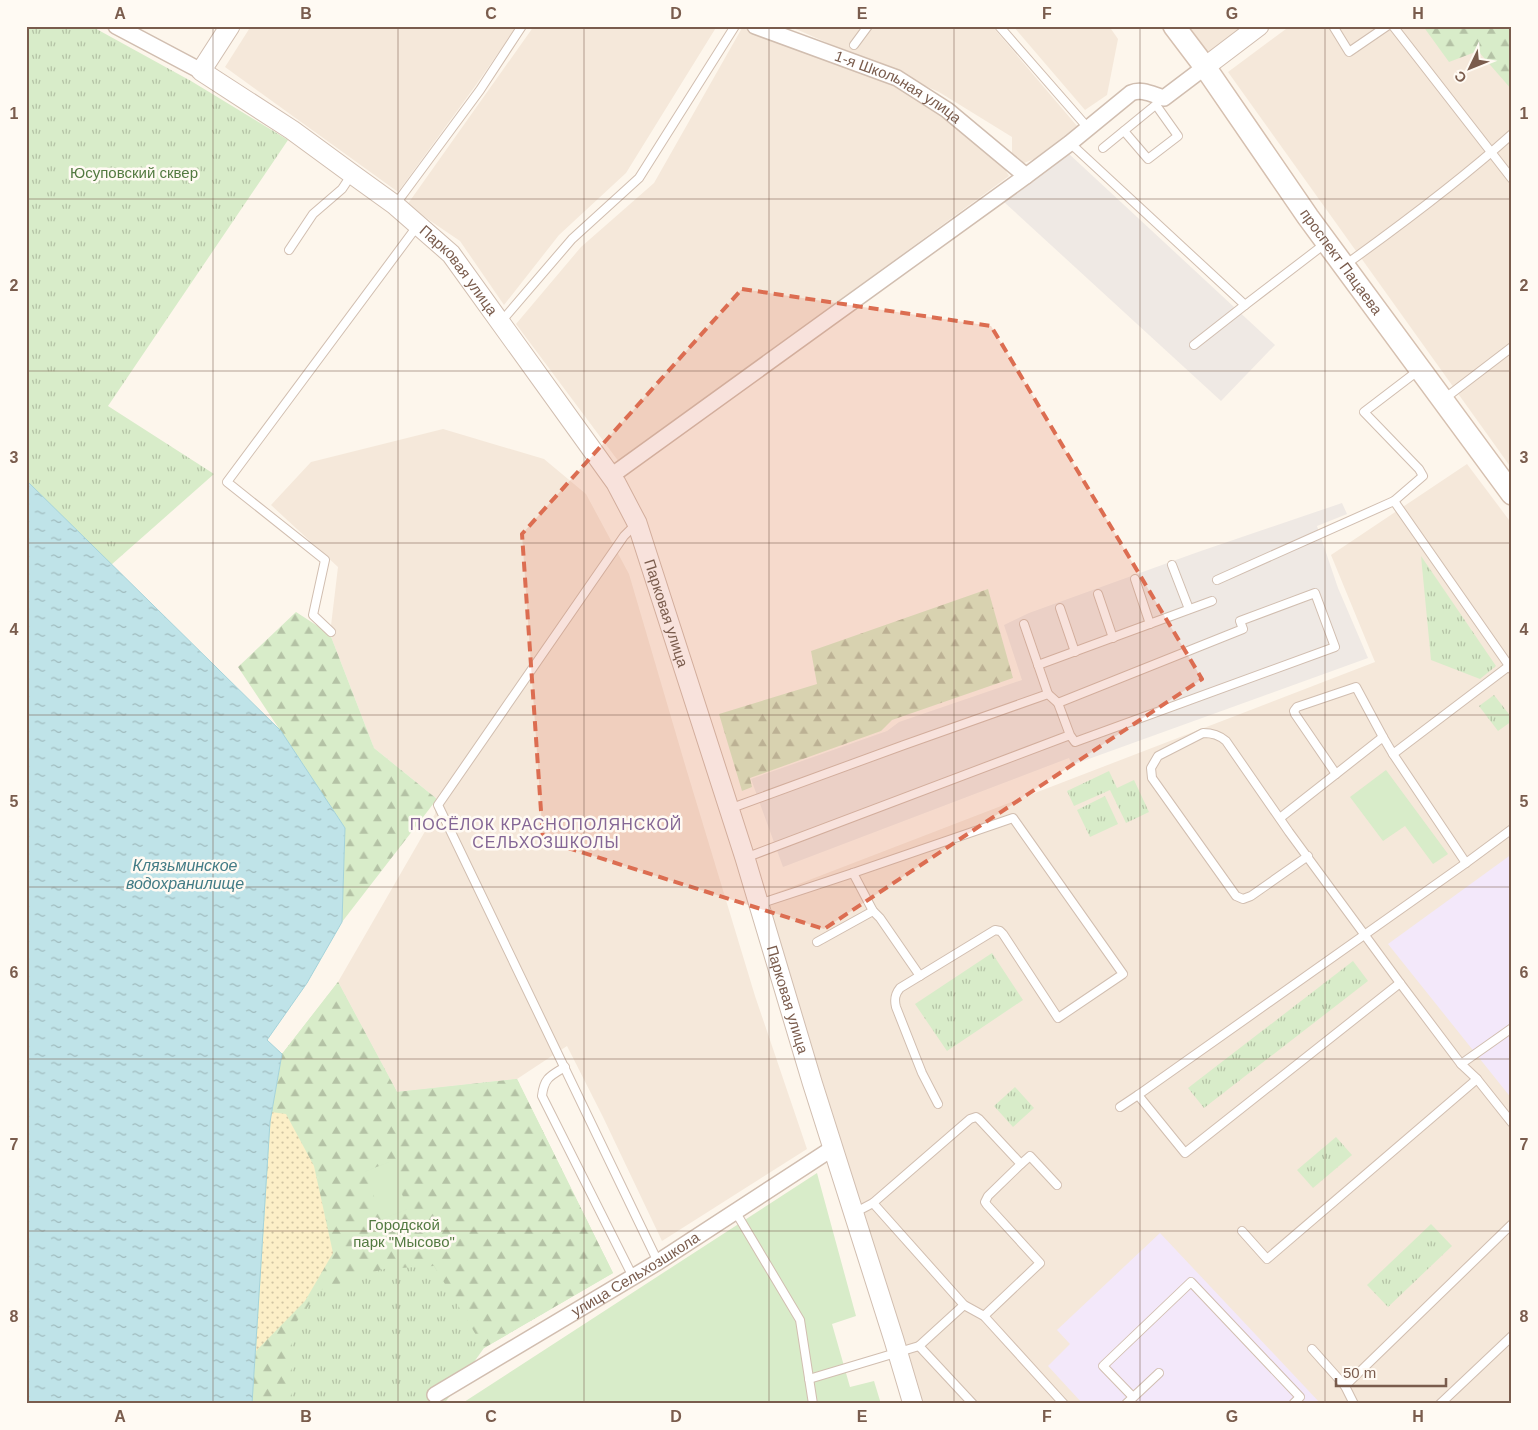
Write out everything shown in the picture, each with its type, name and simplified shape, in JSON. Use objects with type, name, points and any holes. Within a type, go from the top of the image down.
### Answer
[{"type":"main road","name":"проспект Пацаева","points":[[1174,26],[1205,67],[1326,242],[1512,494]]},
{"type":"street","name":"Парковая улица","points":[[116,26],[201,71],[292,130],[395,206],[451,254],[611,476],[637,523],[730,809],[913,1404]]},
{"type":"street","points":[[201,71],[230,26]]},
{"type":"street","name":"1-я Школьная улица","points":[[754,26],[897,78],[947,110],[1026,176]]},
{"type":"street","points":[[611,476],[1026,176],[1131,93],[1142,91],[1160,102],[1259,26]]},
{"type":"street","name":"улица Сельхозшкола","points":[[435,1395],[658,1262],[833,1148]]},
{"type":"lane","points":[[395,206],[480,90],[522,26]]},
{"type":"lane","points":[[500,323],[572,240],[639,178],[735,26]]},
{"type":"lane","points":[[854,45],[868,26]]},
{"type":"lane","points":[[1000,26],[1088,128]]},
{"type":"lane","points":[[1333,26],[1349,52],[1387,26]]},
{"type":"lane","points":[[1393,26],[1512,179]]},
{"type":"lane","points":[[1103,148],[1124,131],[1160,102],[1178,136],[1148,159],[1124,131]]},
{"type":"lane","points":[[1344,266],[1391,232],[1512,134]]},
{"type":"lane","points":[[1070,143],[1245,305]]},
{"type":"lane","points":[[289,250],[313,214],[342,189],[352,174]]},
{"type":"lane","points":[[331,632],[313,616],[325,560],[228,482],[418,225]]},
{"type":"lane","points":[[1194,345],[1326,242]]},
{"type":"lane","points":[[1442,400],[1512,347]]},
{"type":"lane","points":[[1217,580],[1394,501],[1424,476],[1364,412],[1419,370]]},
{"type":"lane","points":[[1393,754],[1510,668],[1394,501]]},
{"type":"lane","points":[[637,523],[624,536],[438,805],[658,1262]]},
{"type":"lane","points":[[1172,565],[1189,609]]},
{"type":"lane","points":[[1135,578],[1150,624]]},
{"type":"lane","points":[[1024,624],[1048,694],[1058,703],[1070,735],[1075,742],[1335,647],[1315,593],[1240,621],[1243,629],[1058,703]]},
{"type":"lane","points":[[1098,594],[1113,638]]},
{"type":"lane","points":[[1038,665],[1212,601]]},
{"type":"lane","points":[[1060,608],[1075,652]]},
{"type":"lane","points":[[1336,774],[1294,711],[1297,706],[1356,687],[1393,754],[1466,863]]},
{"type":"lane","points":[[730,809],[1048,694]]},
{"type":"lane","points":[[1308,856],[1251,896],[1243,899],[1236,896],[1152,778],[1151,768],[1158,756],[1203,733],[1211,733],[1226,741],[1364,934],[1461,1064],[1477,1079],[1512,1123]]},
{"type":"lane","points":[[745,858],[1070,735]]},
{"type":"lane","points":[[1280,818],[1383,736]]},
{"type":"lane","points":[[759,904],[1012,818],[1123,974],[1058,1018],[1003,934],[995,930],[900,988],[894,999],[896,1007],[922,1073],[938,1104]]},
{"type":"lane","points":[[1120,1107],[1512,829]]},
{"type":"lane","points":[[853,873],[873,911],[880,918],[920,976]]},
{"type":"lane","points":[[817,942],[873,911]]},
{"type":"lane","points":[[1138,1095],[1185,1153],[1400,982]]},
{"type":"lane","points":[[1461,1064],[1512,1028]]},
{"type":"lane","points":[[564,1067],[548,1076],[543,1086],[542,1096],[633,1277]]},
{"type":"lane","points":[[1242,1231],[1267,1259],[1477,1079]]},
{"type":"lane","points":[[854,1213],[873,1203],[973,1117],[980,1119],[1022,1164]]},
{"type":"lane","points":[[984,1316],[1040,1263],[987,1205],[988,1196],[1030,1156],[1057,1185]]},
{"type":"lane","points":[[873,1203],[964,1305],[984,1316],[1064,1404]]},
{"type":"lane","points":[[735,1211],[800,1320],[813,1404]]},
{"type":"lane","points":[[1345,1386],[1512,1224]]},
{"type":"lane","points":[[1133,1397],[1103,1366],[1191,1282],[1300,1397],[1293,1404]]},
{"type":"lane","points":[[809,1379],[919,1346],[964,1305]]},
{"type":"lane","points":[[1440,1404],[1512,1336]]},
{"type":"lane","points":[[919,1346],[972,1404]]},
{"type":"lane","points":[[1312,1349],[1345,1386],[1354,1404]]},
{"type":"lane","points":[[1126,1404],[1159,1373]]},
{"type":"highlighted area","points":[[742,289],[991,326],[1202,679],[824,929],[543,840],[522,534]]},
{"type":"shaded area","points":[[251,26],[517,26],[398,192],[225,67]]},
{"type":"shaded area","points":[[534,26],[717,26],[626,173],[559,235],[504,305],[460,241],[407,205]]},
{"type":"shaded area","points":[[789,26],[992,26],[1077,126],[1034,159],[1024,163],[1012,154],[1012,137],[939,92]]},
{"type":"shaded area","points":[[1013,26],[1109,26],[1118,39],[1107,95],[1085,110]]},
{"type":"shaded area","points":[[1189,26],[1248,26],[1210,55]]},
{"type":"shaded area","points":[[1290,26],[1512,26],[1512,469],[1228,72]]},
{"type":"shaded area","points":[[742,28],[878,77],[940,111],[1002,165],[1009,176],[619,462],[516,324],[581,247],[654,183]]},
{"type":"shaded area","points":[[1068,153],[1275,345],[1221,401],[1004,202]]},
{"type":"shaded area","points":[[443,429],[544,459],[586,494],[629,574],[755,996],[807,1149],[662,1241],[567,1046],[517,1079],[397,1092],[338,982],[435,814],[437,799],[374,748],[330,634],[338,567],[271,505],[311,462]]},
{"type":"shaded area","points":[[1467,464],[1512,524],[1512,1404],[923,1404],[765,897],[1375,662],[1331,555]]},
{"type":"shaded area","points":[[1342,503],[1347,514],[1317,526],[1338,588],[1368,658],[1072,765],[1069,758],[783,867],[751,779],[887,731],[899,722],[1022,680],[1004,625],[1029,613],[1198,552]]},
{"type":"shaded area","points":[[1512,854],[1512,1099],[1388,944]]},
{"type":"shaded area","points":[[1160,1233],[1321,1404],[1083,1404],[1048,1366],[1070,1344],[1057,1330]]},
{"type":"green space","name":"Юсуповский сквер","points":[[26,26],[91,26],[191,81],[288,140],[108,406],[214,474],[111,565],[26,481]]},
{"type":"green space","points":[[1423,26],[1512,26],[1512,90],[1478,51],[1449,62]]},
{"type":"green space","points":[[1421,556],[1496,666],[1480,679],[1431,660]]},
{"type":"green space","points":[[988,589],[1013,678],[892,720],[881,731],[750,778],[752,787],[742,791],[719,714],[817,684],[811,651]]},
{"type":"green space","points":[[296,612],[330,634],[374,748],[437,799],[342,922],[345,828],[238,667]]},
{"type":"green space","points":[[1494,695],[1512,718],[1512,721],[1498,731],[1479,706]]},
{"type":"green space","points":[[1386,770],[1448,854],[1433,864],[1405,826],[1383,841],[1350,797]]},
{"type":"green space","points":[[1109,771],[1117,788],[1134,780],[1149,812],[1126,823],[1110,790],[1074,806],[1067,791]]},
{"type":"green space","points":[[1105,796],[1118,824],[1090,837],[1077,810]]},
{"type":"green space","points":[[992,953],[1023,1000],[947,1051],[915,1004]]},
{"type":"green space","points":[[1353,961],[1368,981],[1204,1108],[1188,1088]]},
{"type":"green space","name":"Городской парк \"Мысово\"","points":[[338,982],[397,1092],[517,1079],[613,1273],[484,1348],[444,1404],[252,1404],[282,1054]]},
{"type":"green space","name":"Городской парк \"Мысово\"","points":[[338,982],[397,1092],[517,1079],[613,1273],[484,1348],[434,1266],[383,1269],[320,1290],[292,1328],[292,1404],[252,1404],[270,1122],[282,1054]]},
{"type":"green space","points":[[1015,1087],[1034,1108],[1013,1127],[994,1106]]},
{"type":"green space","points":[[1336,1137],[1352,1155],[1313,1188],[1297,1170]]},
{"type":"green space","points":[[389,1162],[408,1209],[383,1219],[364,1172]]},
{"type":"green space","points":[[817,1173],[856,1316],[832,1324],[850,1387],[874,1381],[881,1404],[461,1404]]},
{"type":"green space","points":[[1431,1224],[1452,1246],[1388,1307],[1367,1285]]},
{"type":"sand","points":[[271,1112],[286,1114],[314,1166],[333,1253],[305,1301],[256,1351]]},
{"type":"water","name":"Клязьминское водохранилище","points":[[26,480],[281,731],[345,828],[342,922],[307,983],[267,1040],[282,1054],[270,1122],[252,1404],[26,1404]]},
{"type":"district","name":"ПОСЁЛОК КРАСНОПОЛЯНСКОЙ СЕЛЬХОЗШКОЛЫ","points":[[546,833]]}]
